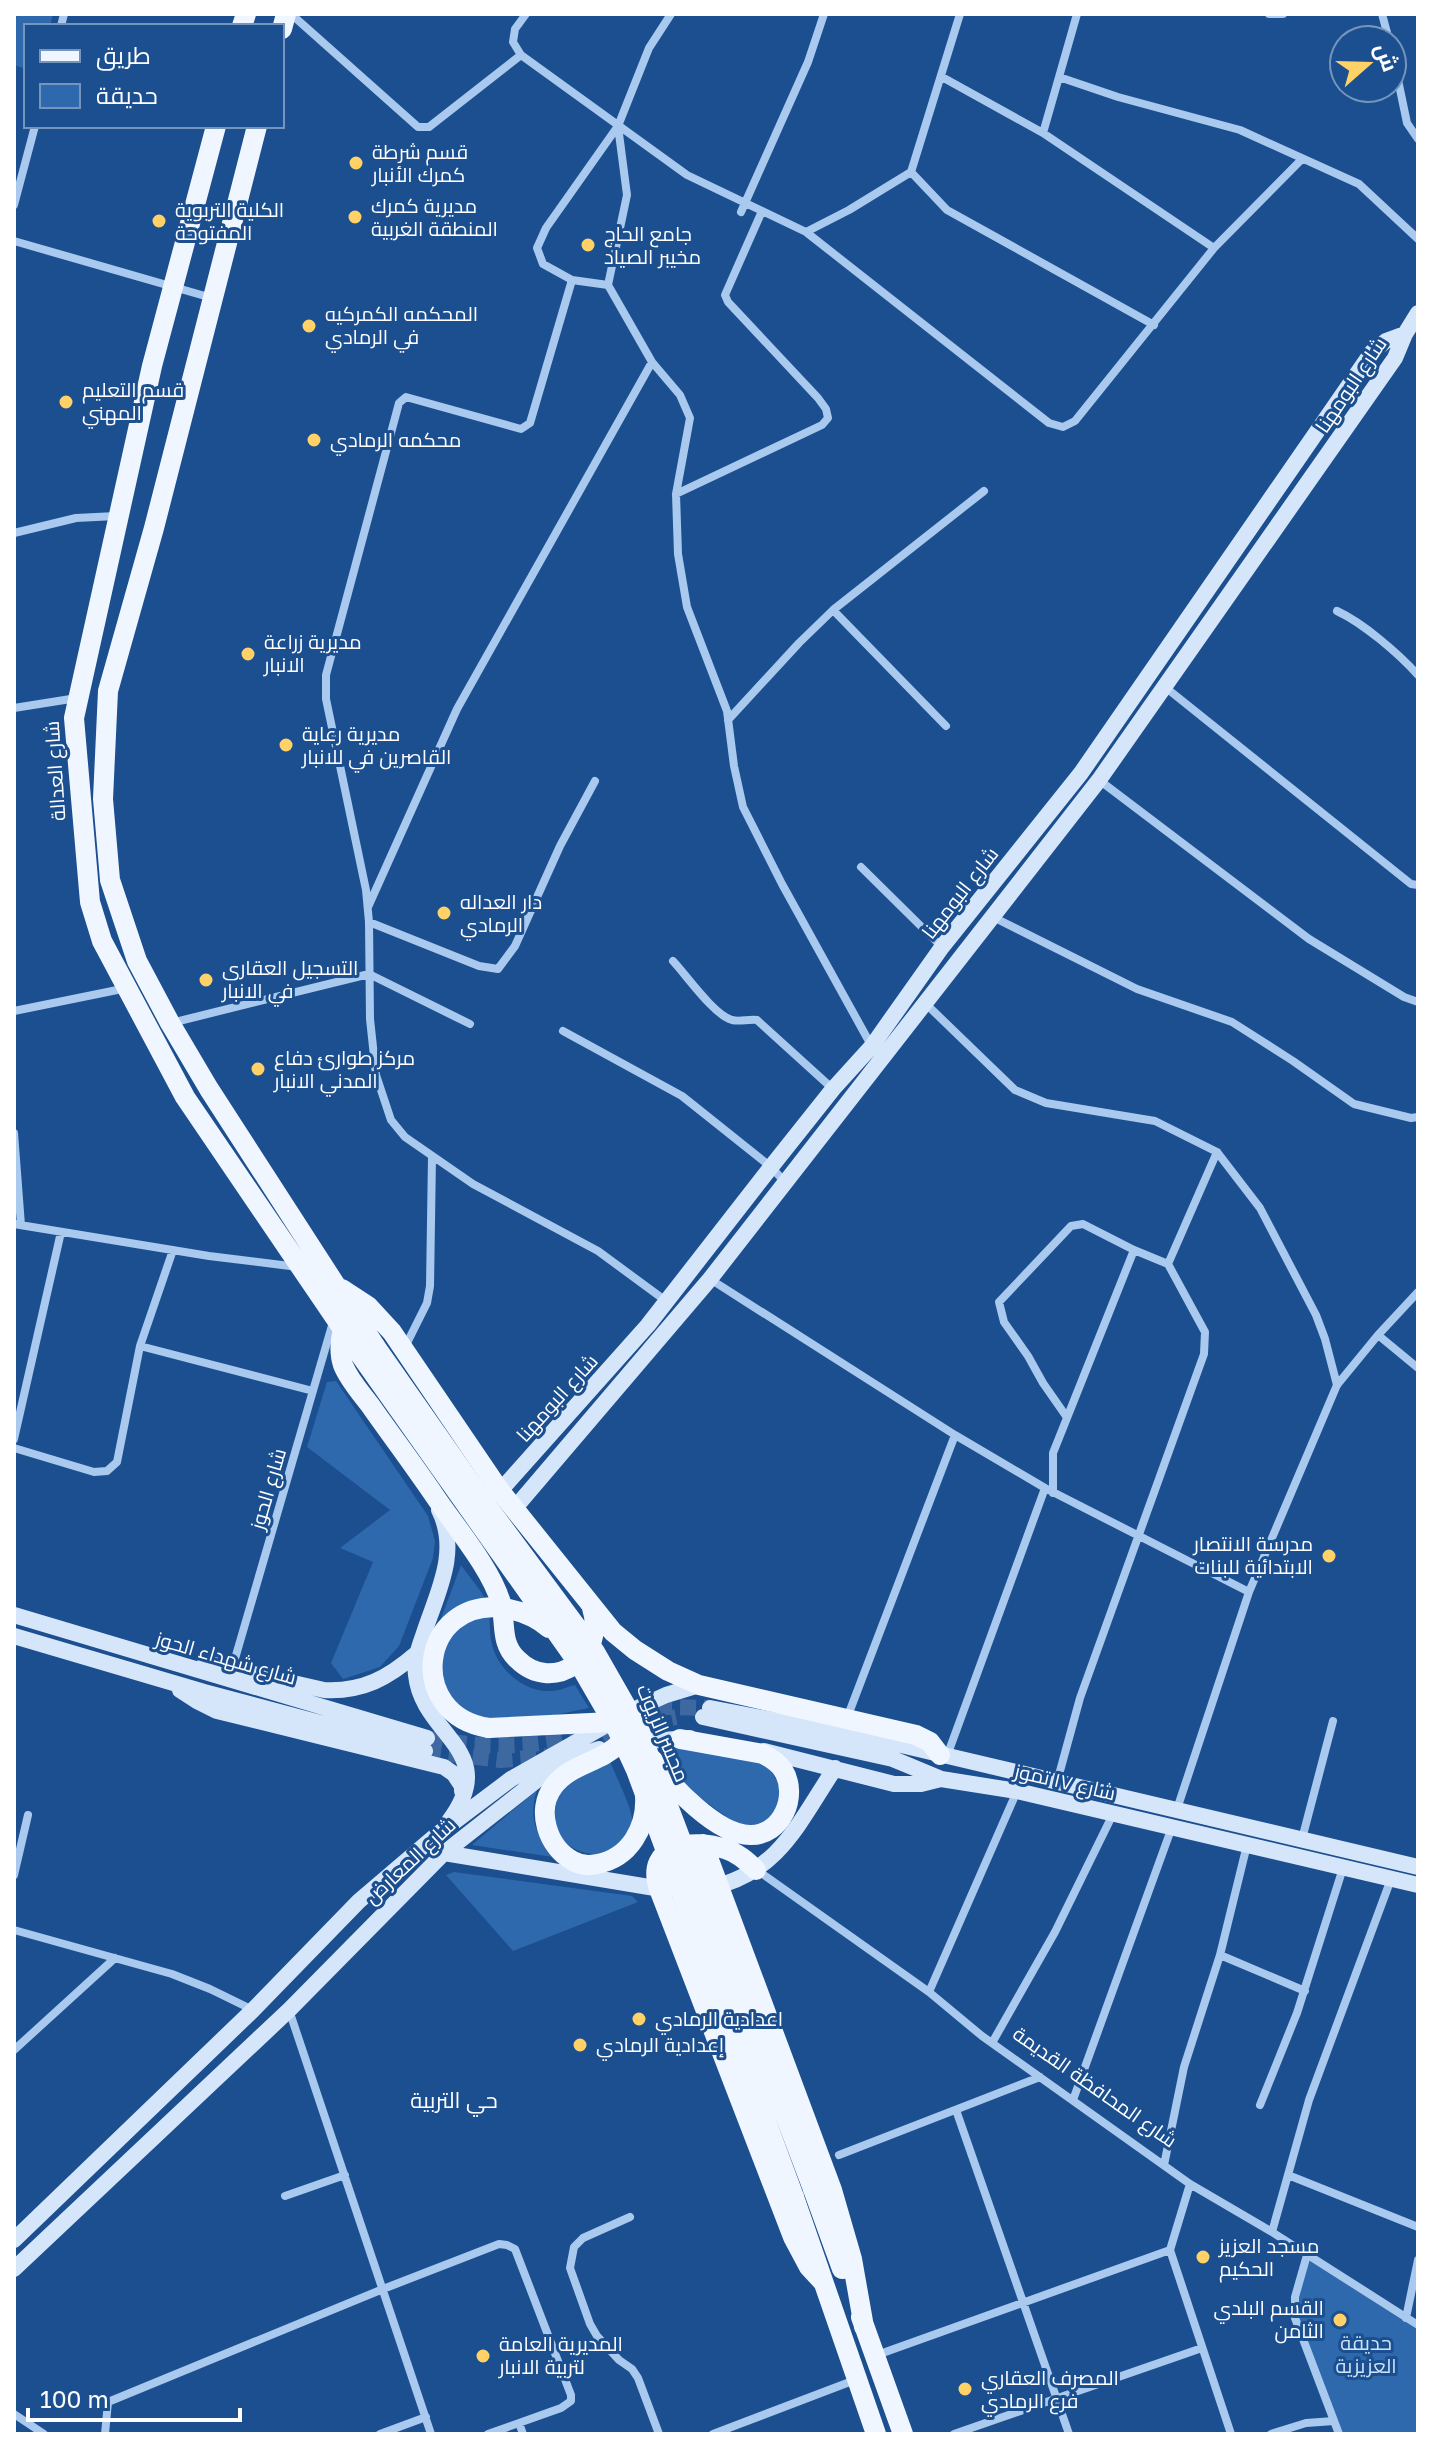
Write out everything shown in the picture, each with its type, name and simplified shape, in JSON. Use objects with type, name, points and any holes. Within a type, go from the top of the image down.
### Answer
[{"type":"main road","name":"شارع العدالة","points":[[215,128],[117,516],[74,718],[90,902],[102,941],[185,1097],[339,1324],[367,1349]]},
{"type":"main road","points":[[256,128],[154,528],[108,691],[103,799],[110,880],[137,961],[170,1023],[333,1284],[367,1349]]},
{"type":"main road","points":[[333,1284],[354,1295],[380,1319],[500,1491],[592,1608],[613,1632],[635,1650],[668,1671],[699,1685],[923,1738],[944,1756]]},
{"type":"main road","points":[[339,1324],[340,1347],[347,1374],[490,1577],[501,1603],[505,1641],[520,1663],[536,1671],[553,1673],[577,1663],[589,1650],[595,1634],[592,1608]]},
{"type":"main road","name":"مجسر الزيوت","points":[[367,1349],[581,1667],[612,1720],[804,2193]]},
{"type":"main road","name":"مجسر الزيوت","points":[[367,1349],[595,1652],[627,1705],[648,1754],[804,2193]]},
{"type":"main road","points":[[561,1638],[535,1618],[512,1610],[473,1610],[454,1620],[435,1647],[432,1669],[437,1691],[449,1710],[458,1717],[467,1723],[489,1728],[611,1722]]},
{"type":"main road","points":[[648,1754],[688,1801],[722,1825],[750,1835],[774,1827],[787,1808],[789,1795],[783,1770],[774,1760],[763,1754],[680,1739]]},
{"type":"main road","points":[[619,1744],[601,1757],[564,1775],[555,1784],[544,1803],[549,1831],[555,1843],[573,1861],[592,1865],[612,1859],[635,1838],[644,1818],[645,1796]]},
{"type":"main road","points":[[756,1870],[733,1852],[703,1844],[685,1845],[663,1854],[655,1872],[793,2237],[809,2267],[822,2281]]},
{"type":"main road","points":[[703,1844],[832,2190],[852,2259],[864,2327]]},
{"type":"main road","points":[[804,2193],[822,2281],[876,2434]]},
{"type":"main road","points":[[804,2193],[864,2327],[903,2434]]},
{"type":"street","points":[[289,14],[418,127],[429,127],[521,55]]},
{"type":"street","points":[[526,14],[515,29],[513,42],[521,55],[687,175],[806,232],[1049,423],[1063,427],[1075,421],[1214,248],[1302,159]]},
{"type":"street","points":[[608,285],[572,280],[543,264],[537,248],[546,228],[618,126],[649,48],[671,14]]},
{"type":"street","points":[[741,212],[808,62],[824,14]]},
{"type":"street","points":[[806,232],[911,172],[960,14]]},
{"type":"street","points":[[1043,133],[1077,14]]},
{"type":"street","points":[[1269,14],[1283,14]]},
{"type":"street","points":[[942,77],[1043,133],[1214,248]]},
{"type":"street","points":[[1059,77],[1118,97],[1240,130],[1359,184],[1418,239]]},
{"type":"street","points":[[1403,104],[1407,123],[1418,139]]},
{"type":"street","points":[[618,126],[627,195],[608,285],[652,362],[680,395],[690,418],[676,494],[678,554],[687,607],[728,720],[743,807],[872,1046]]},
{"type":"street","points":[[14,205],[34,128]]},
{"type":"street","points":[[911,172],[947,210],[1154,325]]},
{"type":"street","points":[[676,494],[822,425],[828,418],[818,398],[728,302],[725,295],[762,211]]},
{"type":"street","points":[[14,241],[213,299]]},
{"type":"street","points":[[572,280],[530,423],[521,429],[406,397],[399,403],[326,675],[326,699],[366,890],[370,1019],[376,1075],[391,1120],[405,1137],[432,1157],[473,1184],[598,1251],[667,1302]]},
{"type":"street","points":[[1412,338],[1418,313]]},
{"type":"street","name":"شارع البومهنا","points":[[514,1509],[710,1279],[1099,780],[1412,338]]},
{"type":"street","name":"شارع البومهنا","points":[[500,1491],[667,1302],[833,1089],[872,1046],[942,947],[1081,773],[1372,352],[1386,341],[1412,338]]},
{"type":"street","points":[[368,908],[457,709],[652,362]]},
{"type":"street","points":[[728,720],[833,610],[984,491]]},
{"type":"street","points":[[14,533],[76,518],[117,516]]},
{"type":"street","points":[[833,610],[946,726]]},
{"type":"street","points":[[1337,611],[1348,616],[1418,675]]},
{"type":"street","points":[[1165,687],[1411,884],[1418,885]]},
{"type":"street","points":[[14,708],[78,698]]},
{"type":"street","points":[[1099,780],[1309,939],[1404,997],[1418,1002]]},
{"type":"street","points":[[369,922],[479,966],[498,969],[515,946],[560,846],[595,781]]},
{"type":"street","points":[[861,867],[942,947]]},
{"type":"street","points":[[993,917],[1137,989],[1232,1022],[1354,1104],[1418,1117]]},
{"type":"street","points":[[673,961],[722,1016],[736,1022],[757,1020],[833,1089]]},
{"type":"street","points":[[170,1023],[369,974],[470,1024]]},
{"type":"street","points":[[14,1011],[127,988]]},
{"type":"street","points":[[925,1003],[1015,1090],[1046,1103],[1155,1121],[1217,1152],[1260,1208],[1316,1315],[1337,1385]]},
{"type":"street","points":[[563,1031],[682,1096],[771,1167],[785,1182]]},
{"type":"street","points":[[14,1133],[17,1224],[301,1268]]},
{"type":"street","points":[[1168,1264],[1217,1152]]},
{"type":"street","points":[[403,1350],[421,1317],[430,1286],[432,1157]]},
{"type":"street","points":[[1057,1782],[1080,1698],[1204,1354],[1205,1332],[1168,1264],[1083,1224],[1071,1226],[999,1302],[1004,1322],[1066,1416]]},
{"type":"street","points":[[14,1439],[61,1232]]},
{"type":"street","points":[[14,1448],[94,1472],[107,1471],[117,1462],[140,1346],[173,1250]]},
{"type":"street","points":[[944,1756],[1049,1490],[1053,1453],[1066,1416],[1134,1250]]},
{"type":"street","points":[[710,1279],[955,1435],[1049,1490],[1249,1592]]},
{"type":"street","points":[[1177,1809],[1249,1592],[1337,1385],[1418,1292]]},
{"type":"street","name":"شارع الحوز","points":[[232,1669],[313,1391],[339,1324]]},
{"type":"street","points":[[1378,1335],[1418,1368]]},
{"type":"street","points":[[140,1346],[313,1391]]},
{"type":"street","points":[[847,1720],[955,1435]]},
{"type":"street","points":[[546,1440],[561,1454]]},
{"type":"street","points":[[424,1481],[445,1522],[449,1548],[446,1568],[417,1653],[416,1674],[421,1697],[433,1718],[455,1742],[465,1765],[466,1783],[451,1819],[434,1837]]},
{"type":"street","name":"شارع شهداء الحوز","points":[[14,1615],[426,1744],[165,1680],[14,1636]]},
{"type":"street","points":[[167,1662],[202,1662],[324,1690],[341,1691],[389,1676],[417,1653]]},
{"type":"street","points":[[165,1680],[217,1711],[444,1767],[454,1774],[462,1786],[460,1803]]},
{"type":"street","name":"شارع المعارض","points":[[14,2240],[253,2010],[359,1901],[434,1837],[511,1779],[611,1722],[666,1695],[699,1685]]},
{"type":"street","name":"شارع ١٧ تموز","points":[[1418,1867],[944,1756],[707,1712],[893,1759],[941,1779],[1017,1791],[1418,1885]]},
{"type":"street","points":[[1302,1839],[1333,1721]]},
{"type":"street","name":"شارع المعارض","points":[[14,2269],[289,2010],[444,1853],[548,1773],[575,1757],[619,1744],[680,1739],[721,1741],[894,1784],[921,1784],[941,1779]]},
{"type":"street","points":[[444,1853],[659,1889],[688,1892],[719,1886],[756,1870],[784,1845],[835,1768]]},
{"type":"street","points":[[1081,1806],[1088,1790]]},
{"type":"street","points":[[929,1992],[1017,1791]]},
{"type":"street","points":[[992,2043],[1055,1932],[1113,1814]]},
{"type":"street","points":[[14,1875],[28,1815]]},
{"type":"street","points":[[1073,2100],[1172,1827]]},
{"type":"street","points":[[1164,2165],[1184,2067],[1220,1955],[1247,1845]]},
{"type":"street","points":[[1260,2105],[1305,1991],[1343,1867]]},
{"type":"street","name":"شارع المحافظة القديمة","points":[[756,1870],[929,1992],[992,2043],[1190,2184],[1418,2325]]},
{"type":"street","points":[[1272,2232],[1309,2100],[1391,1879]]},
{"type":"street","points":[[359,1901],[372,1924]]},
{"type":"street","points":[[14,1930],[172,1974],[253,2010]]},
{"type":"street","points":[[1220,1955],[1305,1991]]},
{"type":"street","points":[[14,2050],[115,1958]]},
{"type":"street","points":[[289,2010],[431,2434]]},
{"type":"street","points":[[839,2155],[1040,2077]]},
{"type":"street","points":[[956,2110],[1069,2434]]},
{"type":"street","points":[[285,2196],[345,2175]]},
{"type":"street","points":[[1288,2175],[1418,2227]]},
{"type":"street","points":[[1190,2184],[1170,2250],[1231,2434]]},
{"type":"street","points":[[630,2217],[583,2238],[574,2247],[570,2268],[590,2324],[597,2336],[638,2378],[659,2434]]},
{"type":"street","points":[[105,2434],[108,2402],[499,2244],[515,2249],[571,2401],[561,2408],[488,2434]]},
{"type":"street","points":[[874,2356],[1170,2250]]},
{"type":"street","points":[[1307,2255],[1295,2297],[1295,2318],[1339,2434]]},
{"type":"street","points":[[1406,2318],[1418,2260]]},
{"type":"street","points":[[954,2434],[1202,2348]]},
{"type":"street","points":[[713,2434],[856,2379]]},
{"type":"street","points":[[14,2414],[44,2434]]},
{"type":"street","points":[[380,2434],[426,2417]]},
{"type":"street","points":[[1271,2434],[1306,2423],[1334,2421]]},
{"type":"street","points":[[519,2423],[523,2434]]},
{"type":"green space","points":[[14,14],[53,14],[50,24],[24,24],[24,68],[14,65]]},
{"type":"green space","points":[[336,1381],[428,1516],[435,1541],[433,1558],[399,1646],[380,1667],[343,1679],[331,1663],[373,1562],[340,1548],[390,1510],[307,1447],[327,1382]]},
{"type":"green space","points":[[461,1565],[486,1601],[492,1644],[506,1670],[522,1684],[541,1691],[575,1685],[589,1708],[516,1723],[476,1723],[445,1692],[434,1637]]},
{"type":"green space","points":[[669,1746],[755,1761],[769,1767],[781,1788],[780,1803],[770,1820],[755,1826],[735,1823],[680,1783]]},
{"type":"green space","points":[[610,1761],[631,1813],[630,1835],[621,1846],[608,1853],[579,1851],[566,1842],[557,1830],[557,1798],[570,1780]]},
{"type":"green space","points":[[537,1790],[533,1809],[535,1826],[553,1857],[472,1845]]},
{"type":"green space","points":[[454,1872],[632,1896],[638,1902],[513,1951],[446,1875]]},
{"type":"green space","name":"حديقة العزيزية","points":[[1307,2255],[1418,2324],[1418,2434],[1338,2434],[1294,2308]]},
{"type":"tunnel","points":[[633,1715],[667,1707],[710,1708]]},
{"type":"tunnel","points":[[581,1748],[645,1723],[676,1717]]},
{"type":"tunnel","points":[[427,1738],[467,1744],[506,1745],[546,1742],[585,1734]]},
{"type":"tunnel","points":[[425,1751],[501,1760],[551,1756]]},
{"type":"place","name":"قسم شرطة كمرك الأنبار","points":[[356,163]]},
{"type":"place","name":"مديرية كمرك المنطقة الغربية","points":[[355,217]]},
{"type":"place","name":"الكلية التربوية المفتوحة","points":[[159,221]]},
{"type":"place","name":"جامع الحاج مخيبر الصياد","points":[[588,245]]},
{"type":"place","name":"المحكمه الكمركيه في الرمادي","points":[[309,326]]},
{"type":"place","name":"قسم التعليم المهني","points":[[66,402]]},
{"type":"place","name":"محكمه الرمادي","points":[[314,440]]},
{"type":"place","name":"مديرية زراعة الانبار","points":[[248,654]]},
{"type":"place","name":"مديرية رعاية القاصرين في للانبار","points":[[286,745]]},
{"type":"place","name":"دار العداله الرمادي","points":[[444,913]]},
{"type":"place","name":"التسجيل العقاري في الانبار","points":[[206,980]]},
{"type":"place","name":"مركز طوارئ دفاع المدني الانبار","points":[[258,1069]]},
{"type":"place","name":"مدرسة الانتصار الابتدائية للبنات","points":[[1329,1556]]},
{"type":"place","name":"اعدادية الرمادي","points":[[639,2019]]},
{"type":"place","name":"إعدادية الرمادي","points":[[580,2045]]},
{"type":"place","name":"مسجد العزيز الحكيم","points":[[1203,2257]]},
{"type":"place","name":"القسم البلدي الثامن","points":[[1340,2320]]},
{"type":"place","name":"المديرية العامة لتربية الانبار","points":[[483,2356]]},
{"type":"place","name":"المصرف العقاري فرع الرمادي","points":[[965,2389]]},
{"type":"district","name":"حي التربية","points":[[454,2100]]}]
